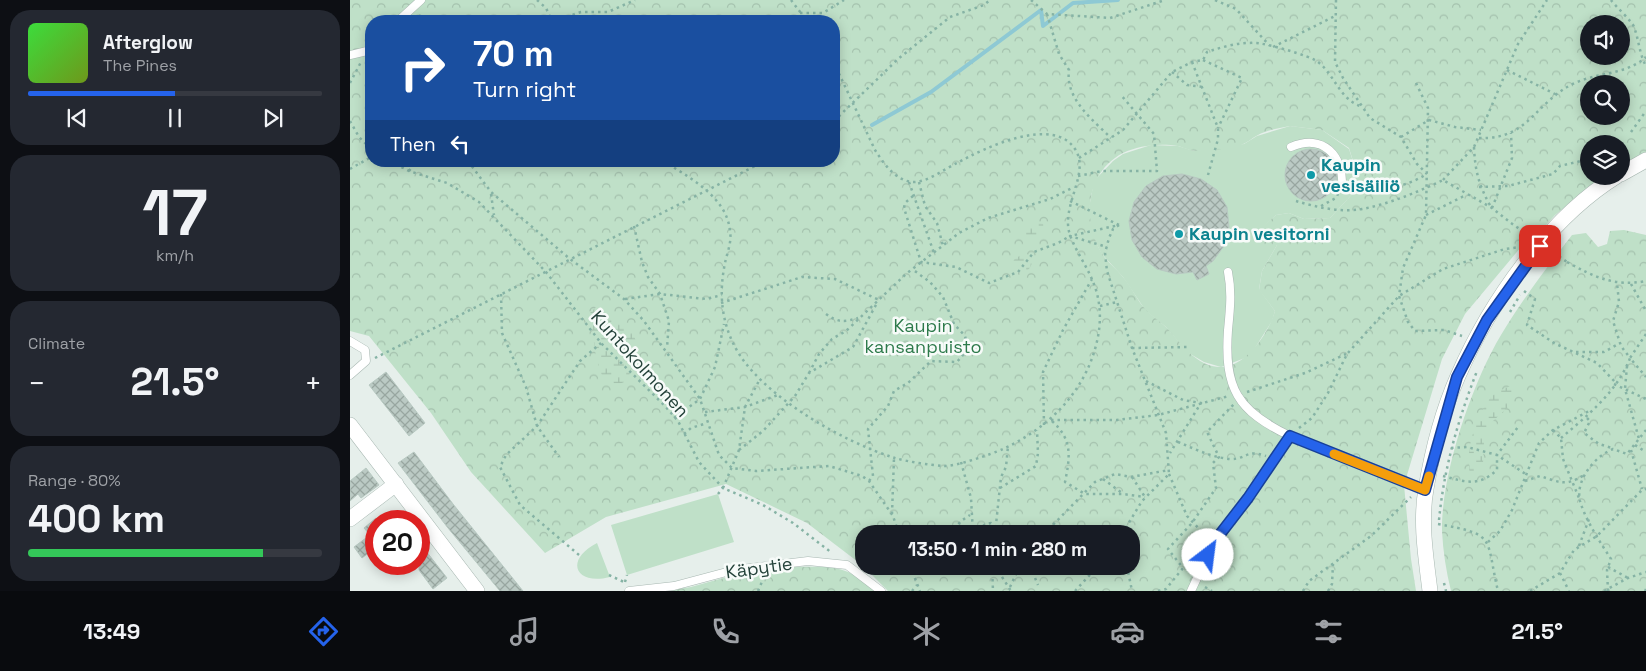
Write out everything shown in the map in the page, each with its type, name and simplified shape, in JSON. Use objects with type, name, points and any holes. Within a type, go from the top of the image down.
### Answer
[{"type":"street","points":[[1630,169],[1646,160]]},
{"type":"street","points":[[1430,591],[1425,556],[1421,489],[1457,377],[1474,343],[1511,284],[1552,232],[1578,204],[1604,185]]},
{"type":"street","points":[[350,425],[477,591]]},
{"type":"street","points":[[350,519],[396,484]]},
{"type":"lane","points":[[405,15],[421,0]]},
{"type":"lane","points":[[350,55],[365,50]]},
{"type":"lane","points":[[1291,147],[1310,142],[1330,150],[1341,165],[1342,187]]},
{"type":"lane","points":[[1228,272],[1231,294],[1227,366],[1238,397],[1250,413],[1269,426],[1290,436],[1421,489]]},
{"type":"lane","points":[[350,341],[365,350],[366,361],[350,375]]},
{"type":"lane","points":[[1191,591],[1214,542],[1290,436]]},
{"type":"lane","name":"Käpytie","points":[[629,591],[674,586],[734,570],[808,561],[847,565]]},
{"type":"lane","points":[[847,565],[882,591]]},
{"type":"path","points":[[537,0],[546,8],[550,15]]},
{"type":"path","points":[[572,15],[581,12],[608,12],[635,0]]},
{"type":"path","points":[[791,0],[800,14],[823,13],[844,0]]},
{"type":"path","points":[[840,116],[898,59],[950,17],[984,5],[990,0]]},
{"type":"path","points":[[1031,0],[1047,14],[1059,54],[1069,70],[1068,80],[1076,99],[1084,112],[1111,138]]},
{"type":"path","points":[[1047,14],[1110,18],[1165,0]]},
{"type":"path","points":[[1215,0],[1236,9],[1272,47]]},
{"type":"path","points":[[1336,0],[1335,62],[1343,78],[1370,118],[1401,137],[1417,164],[1427,174]]},
{"type":"path","points":[[1296,201],[1318,207],[1361,209],[1426,188],[1443,180],[1474,147],[1518,44],[1547,0]]},
{"type":"path","points":[[1611,0],[1622,15],[1634,25],[1646,66]]},
{"type":"path","points":[[1272,47],[1335,16]]},
{"type":"path","points":[[1203,60],[1206,52],[1226,46],[1257,43],[1293,52],[1318,61],[1352,104],[1363,107]]},
{"type":"path","points":[[350,83],[365,56]]},
{"type":"path","points":[[1478,138],[1494,138],[1512,133],[1534,116],[1555,94],[1575,83],[1621,71],[1646,57]]},
{"type":"path","points":[[1079,158],[1123,130],[1172,72],[1192,62],[1203,60],[1242,78],[1218,128]]},
{"type":"path","points":[[1192,62],[1218,128],[1218,139],[1208,175]]},
{"type":"path","points":[[1507,70],[1555,94]]},
{"type":"path","points":[[1172,72],[1186,85],[1203,87]]},
{"type":"path","points":[[672,167],[706,190],[724,211],[731,233],[724,265],[721,303],[725,323],[735,348],[760,379],[778,395],[822,426],[894,458],[948,466],[992,454],[1008,446],[1051,420],[1072,395],[1087,370],[1101,324],[1100,306],[1092,279],[1070,236],[1068,212],[1076,186],[1079,158],[1074,147],[1063,139],[1044,132],[998,145],[919,182],[909,182],[898,178],[882,162],[840,74]]},
{"type":"path","points":[[1416,83],[1428,108],[1429,120],[1426,216],[1403,268],[1399,296],[1408,322],[1415,331],[1444,330],[1456,333],[1474,343]]},
{"type":"path","points":[[1078,176],[1102,172],[1157,171],[1154,134],[1121,95]]},
{"type":"path","points":[[1631,132],[1646,111]]},
{"type":"path","points":[[1401,137],[1429,120],[1455,127],[1481,130]]},
{"type":"path","points":[[350,121],[359,137],[365,143]]},
{"type":"path","points":[[1492,208],[1512,158],[1512,133]]},
{"type":"path","points":[[1474,147],[1475,170],[1479,187],[1492,208]]},
{"type":"path","points":[[350,168],[365,160]]},
{"type":"path","points":[[1479,187],[1500,186],[1553,174],[1560,166],[1580,161]]},
{"type":"path","name":"Kuntokolmonen","points":[[401,167],[447,183],[479,202],[546,272],[601,343],[674,418],[699,462],[723,488],[763,506],[793,523],[847,565]]},
{"type":"path","points":[[409,171],[412,167]]},
{"type":"path","points":[[472,167],[490,192],[570,259],[624,299],[667,350],[700,399],[719,455],[732,468],[756,471],[829,466],[845,470],[868,481],[893,516]]},
{"type":"path","points":[[366,361],[753,167]]},
{"type":"path","points":[[1318,207],[1336,198],[1342,187],[1370,192],[1416,181],[1427,174]]},
{"type":"path","points":[[1443,180],[1466,195],[1492,208],[1567,262],[1597,278],[1631,284],[1646,281]]},
{"type":"path","points":[[909,182],[934,254]]},
{"type":"path","points":[[919,182],[925,206],[936,223],[943,246]]},
{"type":"path","points":[[739,450],[764,431],[790,402],[819,354],[832,339],[846,331],[912,269],[959,234],[988,218],[1050,199],[1076,186]]},
{"type":"path","points":[[490,192],[494,216]]},
{"type":"path","points":[[1426,216],[1466,195]]},
{"type":"path","points":[[913,196],[905,204],[904,208],[922,262]]},
{"type":"path","points":[[1070,201],[1119,225]]},
{"type":"path","points":[[922,262],[956,267],[988,282],[1018,272],[1034,252],[1058,243],[1070,236],[1119,225]]},
{"type":"path","points":[[1119,225],[1113,229],[1109,238],[1107,271],[1132,348],[1166,433],[1170,454],[1169,472],[1178,499],[1192,523],[1214,542]]},
{"type":"path","points":[[634,226],[645,270],[660,294],[669,321],[667,350]]},
{"type":"path","points":[[1070,236],[1107,247]]},
{"type":"path","points":[[1290,436],[1312,418],[1328,393],[1347,354],[1399,296],[1443,269],[1505,249]]},
{"type":"path","points":[[1551,254],[1555,249]]},
{"type":"path","points":[[868,481],[873,476],[868,429],[888,406],[894,392],[908,383],[931,361],[957,362],[968,348],[964,336],[954,324],[942,296],[930,282],[912,269]]},
{"type":"path","points":[[721,303],[802,277],[835,279],[879,300]]},
{"type":"path","points":[[1044,425],[1043,372],[1063,330],[1092,279]]},
{"type":"path","points":[[1618,283],[1619,302],[1613,321],[1620,343],[1646,377]]},
{"type":"path","points":[[1506,318],[1528,284]]},
{"type":"path","points":[[1631,284],[1646,311]]},
{"type":"path","points":[[1524,290],[1535,299],[1527,325],[1597,363],[1615,384],[1646,399]]},
{"type":"path","points":[[501,294],[502,333],[526,387],[537,426],[559,457]]},
{"type":"path","points":[[624,299],[660,294],[706,299],[722,295]]},
{"type":"path","points":[[809,373],[853,347],[879,300]]},
{"type":"path","points":[[1100,306],[1117,302]]},
{"type":"path","points":[[826,314],[834,320],[843,323],[860,318]]},
{"type":"path","points":[[674,418],[700,399],[715,367],[725,323]]},
{"type":"path","points":[[1561,438],[1587,417],[1615,384],[1646,334]]},
{"type":"path","points":[[579,555],[520,505],[500,466],[506,455],[537,426],[580,361],[601,343]]},
{"type":"path","points":[[1574,352],[1604,352],[1620,343]]},
{"type":"path","points":[[1132,348],[1189,347]]},
{"type":"path","points":[[1051,420],[1117,420],[1158,415],[1201,403],[1238,397],[1305,373],[1347,354]]},
{"type":"path","points":[[1627,365],[1625,389],[1639,439]]},
{"type":"path","points":[[1439,534],[1438,524],[1444,476],[1463,407],[1479,367]]},
{"type":"path","points":[[718,494],[723,488],[739,450],[745,407],[760,379]]},
{"type":"path","points":[[1146,381],[1183,400],[1201,403]]},
{"type":"path","points":[[705,412],[745,407],[778,395]]},
{"type":"path","points":[[1219,458],[1207,432],[1238,397]]},
{"type":"path","points":[[1170,454],[1201,403]]},
{"type":"path","points":[[1488,542],[1500,531],[1508,517],[1521,491],[1539,443],[1553,430],[1592,410]]},
{"type":"path","points":[[1587,417],[1590,421],[1584,433],[1599,444],[1627,454],[1646,430]]},
{"type":"path","points":[[1051,420],[1060,428],[1070,453],[1065,482],[1085,494],[1123,494],[1145,497],[1131,477]]},
{"type":"path","points":[[684,434],[691,428],[708,423]]},
{"type":"path","points":[[1444,476],[1469,482],[1486,480],[1497,470],[1497,456],[1518,427]]},
{"type":"path","points":[[1000,488],[1036,466],[1038,453],[1037,429]]},
{"type":"path","points":[[1553,430],[1561,438],[1563,459],[1580,500],[1597,536],[1611,559],[1608,567],[1609,590]]},
{"type":"path","points":[[1178,442],[1219,458],[1235,459],[1253,452],[1274,459]]},
{"type":"path","points":[[1635,445],[1646,452]]},
{"type":"path","points":[[995,525],[1008,446]]},
{"type":"path","points":[[1451,448],[1468,447],[1497,456],[1527,476]]},
{"type":"path","points":[[1523,482],[1540,476],[1560,483],[1573,483],[1584,475],[1596,460],[1613,449]]},
{"type":"path","points":[[1631,450],[1642,490]]},
{"type":"path","points":[[894,458],[893,516],[896,525]]},
{"type":"path","points":[[1158,591],[1166,589],[1183,568],[1168,549],[1192,523],[1216,488],[1212,463],[1219,458]]},
{"type":"path","points":[[961,462],[971,498],[972,525]]},
{"type":"path","points":[[1053,525],[1095,482],[1103,478],[1116,474],[1131,477],[1169,472]]},
{"type":"path","points":[[1127,525],[1142,501],[1169,472]]},
{"type":"path","points":[[1580,500],[1584,475]]},
{"type":"path","points":[[1103,478],[1123,494]]},
{"type":"path","points":[[1304,591],[1309,581],[1372,536],[1421,489]]},
{"type":"path","points":[[1530,591],[1560,573],[1574,550],[1597,536],[1642,490],[1646,489]]},
{"type":"path","points":[[958,525],[971,514]]},
{"type":"path","points":[[1579,547],[1589,519]]},
{"type":"path","points":[[1438,524],[1479,533],[1488,542],[1498,591]]},
{"type":"path","points":[[1328,591],[1332,584],[1333,564]]},
{"type":"path","points":[[758,591],[769,566]]},
{"type":"path","points":[[1608,567],[1628,578]]},
{"type":"path","points":[[1604,591],[1609,590],[1628,578],[1646,572]]},
{"type":"path","points":[[1560,573],[1569,591]]},
{"type":"path","points":[[609,575],[625,583]]},
{"type":"path","points":[[913,575],[920,591]]},
{"type":"path","points":[[993,591],[994,575]]},
{"type":"path","points":[[1001,575],[1012,591]]},
{"type":"path","points":[[1010,587],[1016,575]]},
{"type":"path","points":[[1034,575],[1038,585]]},
{"type":"path","points":[[1076,591],[1090,575]]},
{"type":"path","points":[[1129,575],[1132,591]]},
{"type":"path","points":[[1444,581],[1446,591]]},
{"type":"path","points":[[912,591],[916,585]]},
{"type":"green space","name":"Kaupin kansanpuisto","points":[[350,0],[1646,0],[1646,153],[1630,162],[1630,135],[1580,135],[1580,185],[1593,185],[1555,215],[1529,244],[1521,247],[1465,314],[1442,359],[1404,485],[1416,591],[888,591],[872,575],[1140,575],[1140,525],[855,525],[855,560],[807,523],[726,484],[606,517],[545,553],[471,472],[431,413],[369,336],[350,331]],"holes":[[[1290,126],[1322,130],[1349,148],[1357,174],[1357,189],[1330,218],[1304,219],[1289,213],[1276,215],[1262,227],[1252,244],[1277,245],[1262,271],[1259,290],[1275,311],[1268,329],[1255,347],[1239,361],[1221,367],[1204,363],[1190,353],[1167,328],[1147,311],[1126,281],[1101,252],[1091,225],[1090,211],[1091,197],[1101,172],[1111,161],[1123,153],[1150,145],[1178,146],[1194,151],[1214,150],[1236,147],[1262,133]]]},
{"type":"green space","points":[[1290,126],[1322,130],[1349,149],[1357,174],[1357,189],[1330,218],[1304,219],[1289,213],[1276,215],[1262,228],[1277,245],[1262,271],[1259,289],[1275,311],[1272,321],[1253,351],[1245,358],[1221,367],[1204,362],[1187,352],[1166,327],[1146,311],[1123,277],[1101,253],[1091,232],[1089,208],[1094,181],[1113,161],[1123,154],[1151,145],[1178,146],[1194,151],[1244,144],[1257,136]]},
{"type":"green space","points":[[1035,220],[1043,224],[1044,232],[1039,239],[1030,242],[1024,237],[1023,229]]},
{"type":"green space","points":[[1624,230],[1646,235],[1646,591],[1451,591],[1442,531],[1447,483],[1460,430],[1469,403],[1490,355],[1526,296],[1572,235],[1586,233],[1598,247],[1607,244],[1610,231]]},
{"type":"green space","points":[[1024,253],[1032,256],[1032,263],[1028,270],[1019,275],[1013,269],[1012,261]]},
{"type":"green space","points":[[597,306],[624,322],[636,342],[637,350],[627,381],[611,387],[601,373],[596,353],[590,313]]},
{"type":"green space","points":[[1511,386],[1516,392],[1508,407],[1493,421],[1484,442],[1483,464],[1478,474],[1470,474],[1469,454],[1477,422],[1493,395]]},
{"type":"green space","points":[[718,494],[734,542],[627,575],[611,525]]},
{"type":"green space","points":[[597,543],[610,577],[589,578],[582,575],[578,570],[577,564],[580,557]]},
{"type":"green space","points":[[791,567],[837,568],[855,575],[876,591],[665,591],[691,587],[741,573]]},
{"type":"building","name":"Kaupin vesisäiliö","points":[[1311,149],[1321,151],[1329,157],[1335,165],[1337,175],[1335,185],[1329,193],[1321,199],[1311,201],[1301,199],[1293,193],[1287,185],[1285,175],[1287,165],[1293,157],[1301,151]]},
{"type":"building","name":"Kaupin vesitorni","points":[[1182,174],[1201,179],[1217,190],[1227,207],[1229,227],[1224,246],[1213,261],[1206,266],[1209,274],[1197,280],[1193,272],[1176,274],[1157,269],[1142,257],[1132,240],[1129,221],[1134,202],[1146,186],[1163,176]]},
{"type":"building","points":[[386,372],[425,423],[409,436],[369,385]]},
{"type":"building","points":[[414,452],[523,591],[500,591],[448,528],[398,463]]},
{"type":"building","points":[[366,468],[379,485],[361,498],[358,494],[350,501],[350,481]]},
{"type":"building","points":[[365,539],[365,556],[362,558],[354,547]]},
{"type":"building","points":[[430,556],[447,578],[433,589],[423,575],[430,575]]},
{"type":"waterway","points":[[872,125],[931,92],[1041,10],[1043,26],[1073,3],[1118,0]]},
{"type":"slow traffic","points":[[1334,454],[1416,488],[1425,490],[1429,476]]},
{"type":"place","name":"Kaupin vesisäiliö","points":[[1311,175]]},
{"type":"place","name":"Kaupin vesitorni","points":[[1179,234]]},
{"type":"route","points":[[1208,555],[1214,542],[1248,498],[1290,436],[1425,490],[1457,377],[1487,320],[1540,246]]}]
